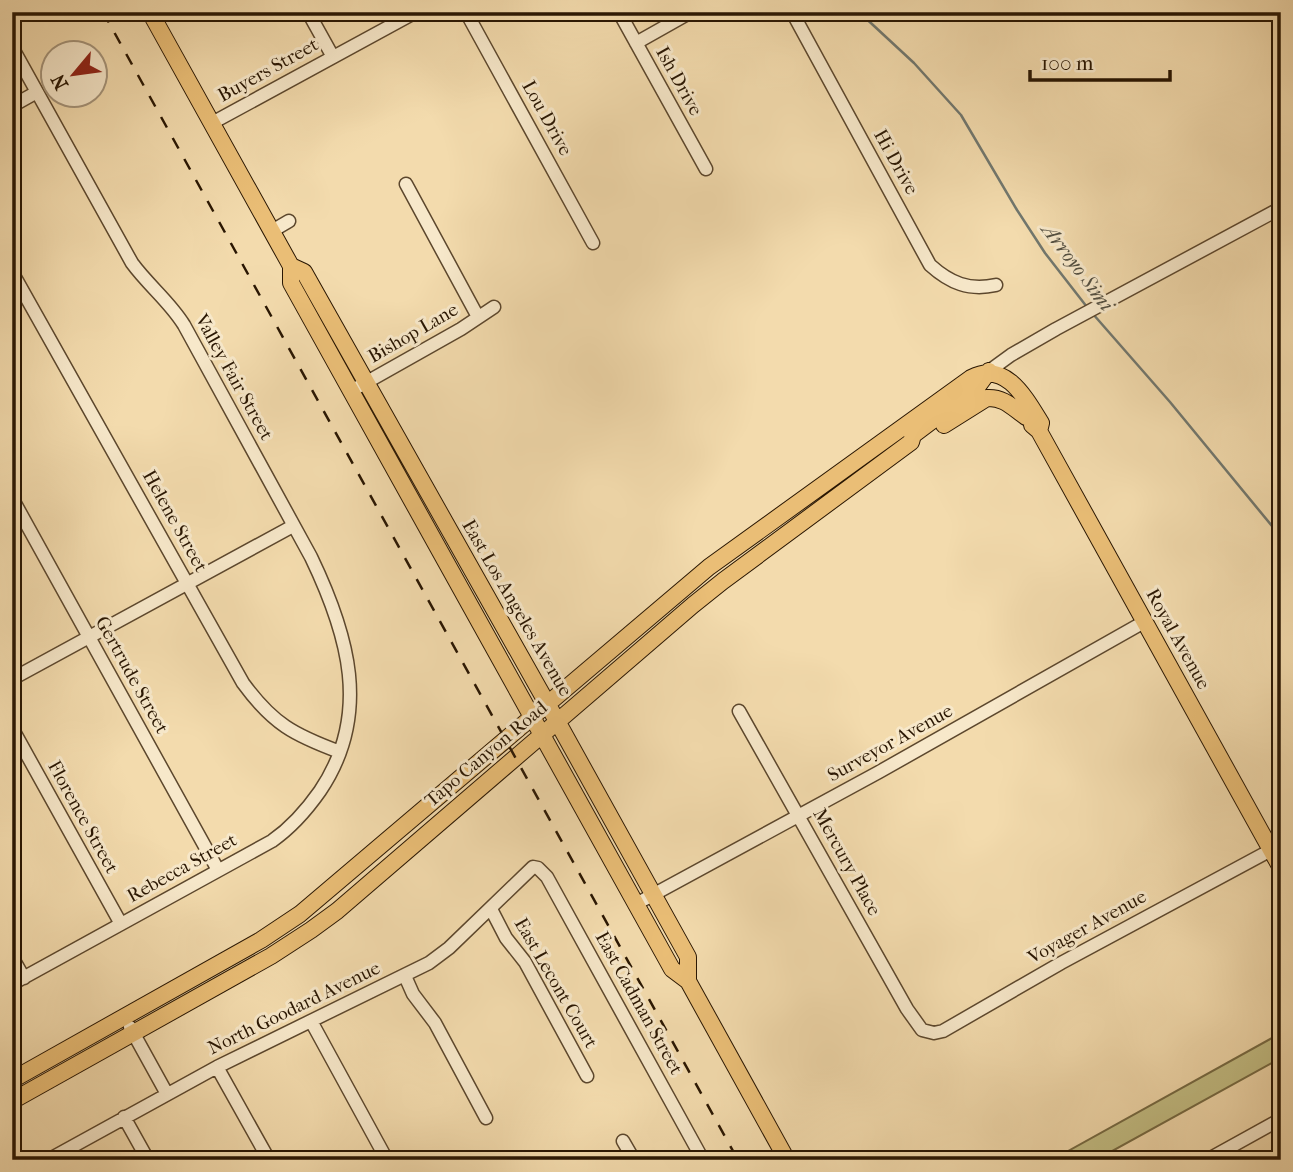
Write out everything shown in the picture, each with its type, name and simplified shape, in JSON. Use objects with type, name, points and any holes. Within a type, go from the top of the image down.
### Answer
[{"type":"main road","name":"East Los Angeles Avenue","points":[[150,12],[291,266],[291,282],[531,717],[672,969],[688,981],[787,1160]]},
{"type":"main road","name":"East Los Angeles Avenue","points":[[291,266],[304,271],[558,721],[688,957],[688,981]]},
{"type":"main road","name":"Royal Avenue","points":[[989,371],[1039,431],[1281,868]]},
{"type":"main road","name":"Royal Avenue","points":[[989,371],[1011,381],[1041,423],[1039,431]]},
{"type":"main road","name":"Tapo Canyon Road","points":[[12,1101],[271,957],[337,911],[723,581],[911,442],[913,435],[978,386],[989,371]]},
{"type":"main road","name":"Tapo Canyon Road","points":[[12,1080],[261,940],[300,914],[709,567],[971,378],[989,371]]},
{"type":"main road","points":[[911,442],[918,442],[987,398],[1005,401],[1026,417]]},
{"type":"street","points":[[308,12],[333,57]]},
{"type":"street","name":"Buyers Street","points":[[212,123],[416,12]]},
{"type":"street","name":"Lou Drive","points":[[466,12],[593,243]]},
{"type":"street","name":"Ish Drive","points":[[619,12],[706,169]]},
{"type":"street","points":[[636,43],[691,12]]},
{"type":"street","name":"Hi Drive","points":[[792,12],[930,265],[944,278],[958,285],[984,288],[996,285]]},
{"type":"street","name":"Valley Fair Street","points":[[12,47],[132,263],[184,325],[328,592],[348,658],[351,680],[350,706],[340,752]]},
{"type":"street","points":[[12,106],[37,92]]},
{"type":"street","points":[[406,184],[478,317]]},
{"type":"street","name":"Tapo Canyon Road","points":[[989,371],[1063,325],[1280,211]]},
{"type":"street","points":[[272,232],[289,221]]},
{"type":"street","name":"Helene Street","points":[[12,272],[243,683],[259,706],[291,732],[340,752]]},
{"type":"street","name":"Bishop Lane","points":[[351,391],[494,307]]},
{"type":"street","name":"Gertrude Street","points":[[12,498],[218,870]]},
{"type":"street","points":[[12,679],[293,526]]},
{"type":"street","name":"Surveyor Avenue","points":[[636,904],[1144,622]]},
{"type":"street","name":"Mercury Place","points":[[739,711],[907,1009],[922,1030]]},
{"type":"street","name":"Florence Street","points":[[12,727],[121,924]]},
{"type":"street","name":"Rebecca Street","points":[[18,981],[272,841],[296,821],[323,786],[340,752]]},
{"type":"street","name":"Voyager Avenue","points":[[922,1030],[934,1033],[943,1031],[1270,849]]},
{"type":"street","name":"North Goodard Avenue","points":[[48,1160],[217,1067],[429,963],[491,909],[529,869],[538,868]]},
{"type":"street","name":"East Cadman Street","points":[[538,868],[547,877],[703,1160]]},
{"type":"street","name":"East Lecont Court","points":[[491,909],[506,937],[525,962],[587,1076]]},
{"type":"street","points":[[12,957],[18,981]]},
{"type":"street","points":[[405,976],[413,993],[435,1023],[486,1118]]},
{"type":"street","points":[[125,1018],[167,1094]]},
{"type":"street","points":[[311,1021],[387,1160]]},
{"type":"street","points":[[217,1067],[269,1160]]},
{"type":"street","points":[[124,1117],[148,1160]]},
{"type":"street","points":[[1207,1160],[1281,1119]]},
{"type":"street","points":[[623,1140],[634,1160]]},
{"type":"shaded area","points":[[1281,1033],[1281,1058],[1096,1160],[1052,1160]]},
{"type":"waterway","name":"Arroyo Simi","points":[[859,12],[914,63],[961,115],[1045,253],[1087,307]]},
{"type":"waterway","name":"Arroyo Simi","points":[[1093,314],[1170,402],[1281,537]]},
{"type":"railway","points":[[103,12],[738,1160]]}]
